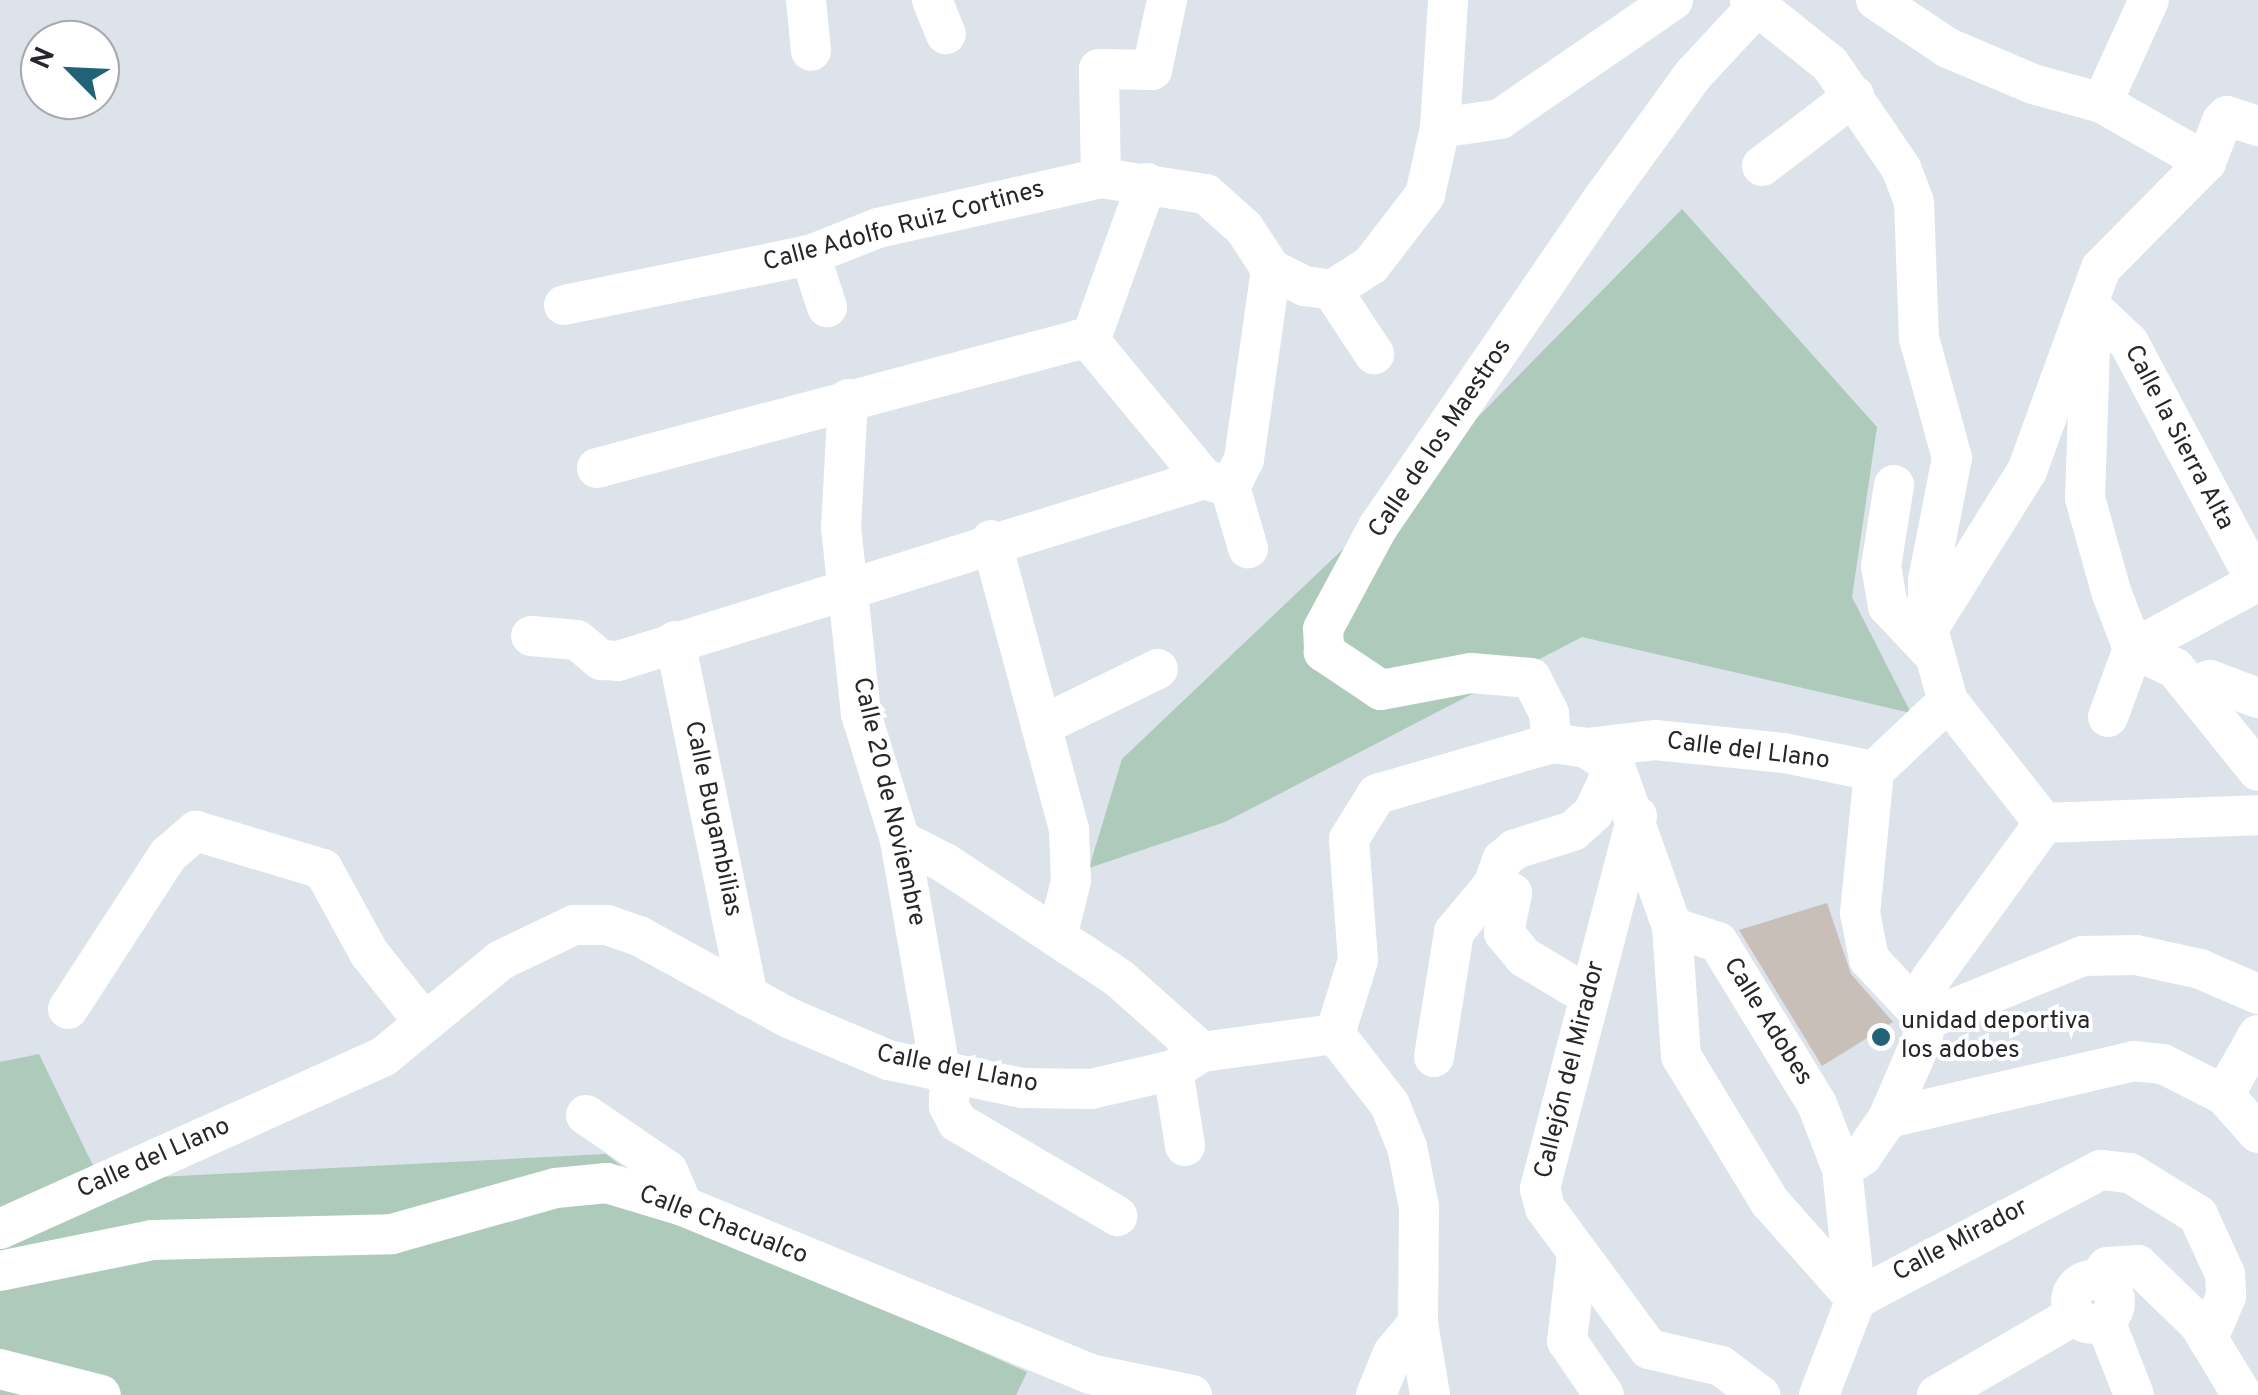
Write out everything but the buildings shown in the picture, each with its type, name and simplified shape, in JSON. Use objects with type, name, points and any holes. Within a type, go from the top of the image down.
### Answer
[{"type":"street","points":[[806,0],[811,51]]},
{"type":"street","points":[[1102,178],[1099,69],[1152,70],[1167,0]]},
{"type":"street","points":[[531,636],[578,640],[601,660],[618,661],[675,641],[847,594],[991,540],[1217,483],[1244,460],[1271,268],[1304,286],[1332,290],[1370,265],[1426,195],[1440,128],[1448,0]]},
{"type":"street","points":[[1440,128],[1500,119],[1674,0]]},
{"type":"street","points":[[1876,0],[1948,48],[2033,84],[2102,102],[2206,162]]},
{"type":"street","points":[[2102,102],[2150,0]]},
{"type":"street","points":[[1755,2],[1830,64],[1854,96],[1914,202],[1919,338],[1950,435],[1952,458],[1930,562],[1931,642],[1948,702],[2044,822]]},
{"type":"street","name":"Calle de los Maestros","points":[[1584,752],[1548,714],[1531,678],[1471,672],[1381,690],[1324,652],[1323,630],[1378,526],[1693,75],[1755,2]]},
{"type":"street","points":[[1762,166],[1854,96]]},
{"type":"street","points":[[1931,642],[2027,471],[2088,304],[2116,246],[2206,162],[2227,116],[2258,126]]},
{"type":"street","name":"Calle Adolfo Ruiz Cortines","points":[[564,305],[810,255],[878,228],[1102,178],[1206,194],[1224,206],[1271,268]]},
{"type":"street","points":[[1090,341],[1148,183]]},
{"type":"street","points":[[810,255],[826,307]]},
{"type":"street","points":[[1332,290],[1374,354]]},
{"type":"street","points":[[2088,304],[2094,336],[2084,498],[2133,648],[2108,717]]},
{"type":"street","name":"Calle la Sierra Alta","points":[[2088,304],[2129,343],[2257,581]]},
{"type":"street","points":[[597,468],[848,399],[1090,341]]},
{"type":"street","points":[[1090,341],[1217,483],[1248,548]]},
{"type":"street","name":"Calle 20 de Noviembre","points":[[848,399],[841,527],[861,714],[900,840],[950,1106],[957,1122],[1117,1216]]},
{"type":"street","points":[[1894,485],[1881,566],[1888,606],[1931,642]]},
{"type":"street","points":[[991,540],[1073,855],[1057,937]]},
{"type":"street","points":[[2133,648],[2257,581]]},
{"type":"street","name":"Calle Bugambilias","points":[[675,641],[748,997]]},
{"type":"street","points":[[2133,648],[2175,668],[2258,772]]},
{"type":"street","points":[[1040,726],[1158,669]]},
{"type":"street","points":[[2192,689],[2210,680],[2258,698]]},
{"type":"street","points":[[1926,1020],[1886,985],[1869,960],[1860,913],[1874,771],[1948,702]]},
{"type":"street","name":"Calle del Llano","points":[[0,1229],[383,1056],[500,960],[574,925],[639,936],[748,997],[888,1060],[1022,1088],[1092,1090],[1188,1061],[1335,1034],[1358,960],[1350,839],[1377,794],[1655,740],[1784,753],[1874,771]]},
{"type":"street","points":[[1584,752],[1638,816],[1672,926],[1682,1056],[1770,1201],[1856,1299],[1819,1395]]},
{"type":"street","points":[[1434,1057],[1454,932],[1500,886],[1515,849],[1573,831],[1593,813],[1584,752]]},
{"type":"street","points":[[2044,822],[2258,815]]},
{"type":"street","name":"Callejón del Mirador","points":[[1638,816],[1540,1189],[1545,1208],[1577,1255],[1649,1349],[1721,1366],[1760,1395]]},
{"type":"street","points":[[1842,1169],[1862,1156],[1888,1118],[1926,1020],[1930,980],[2044,822]]},
{"type":"street","points":[[68,1008],[168,855],[196,832],[235,838],[323,869],[369,952],[424,1022]]},
{"type":"street","points":[[900,840],[1120,979],[1188,1061],[1184,1146]]},
{"type":"street","points":[[1500,886],[1512,892],[1504,933],[1524,957],[1590,996]]},
{"type":"street","name":"Calle Adobes","points":[[1672,926],[1718,942],[1818,1104],[1842,1169],[1856,1299]]},
{"type":"street","points":[[1926,1020],[2083,956],[2136,955],[2200,969],[2258,994]]},
{"type":"street","points":[[1335,1034],[1390,1105],[1407,1147],[1419,1207],[1418,1323],[1430,1395]]},
{"type":"street","points":[[2224,1095],[2258,1035]]},
{"type":"street","points":[[1888,1118],[2134,1061],[2163,1064],[2224,1095],[2258,1133]]},
{"type":"street","points":[[586,1115],[668,1170],[682,1206]]},
{"type":"street","name":"Calle Mirador","points":[[1856,1299],[2102,1170],[2130,1173],[2198,1214],[2225,1274],[2226,1296],[2208,1339]]},
{"type":"street","name":"Calle Chacualco","points":[[0,1272],[152,1240],[392,1234],[556,1188],[607,1183],[682,1206],[1090,1374],[1192,1395]]},
{"type":"street","points":[[1577,1255],[1567,1341],[1604,1395]]},
{"type":"street","points":[[1937,1395],[2090,1318],[2116,1299],[2098,1280],[2107,1268],[2138,1265],[2208,1339],[2242,1395]]},
{"type":"street","points":[[2090,1318],[2134,1395]]},
{"type":"street","points":[[1376,1395],[1393,1353],[1418,1323]]},
{"type":"street","points":[[0,1369],[49,1387],[101,1395]]},
{"type":"green space","points":[[1682,209],[1877,427],[1852,597],[1911,713],[1582,637],[1225,822],[1089,868],[1122,759],[1421,475]]},
{"type":"green space","points":[[39,1054],[100,1180],[606,1154],[696,1224],[1027,1372],[1016,1395],[0,1395],[0,1062]]},
{"type":"place","name":"unidad deportiva los adobes","points":[[1881,1037]]}]
